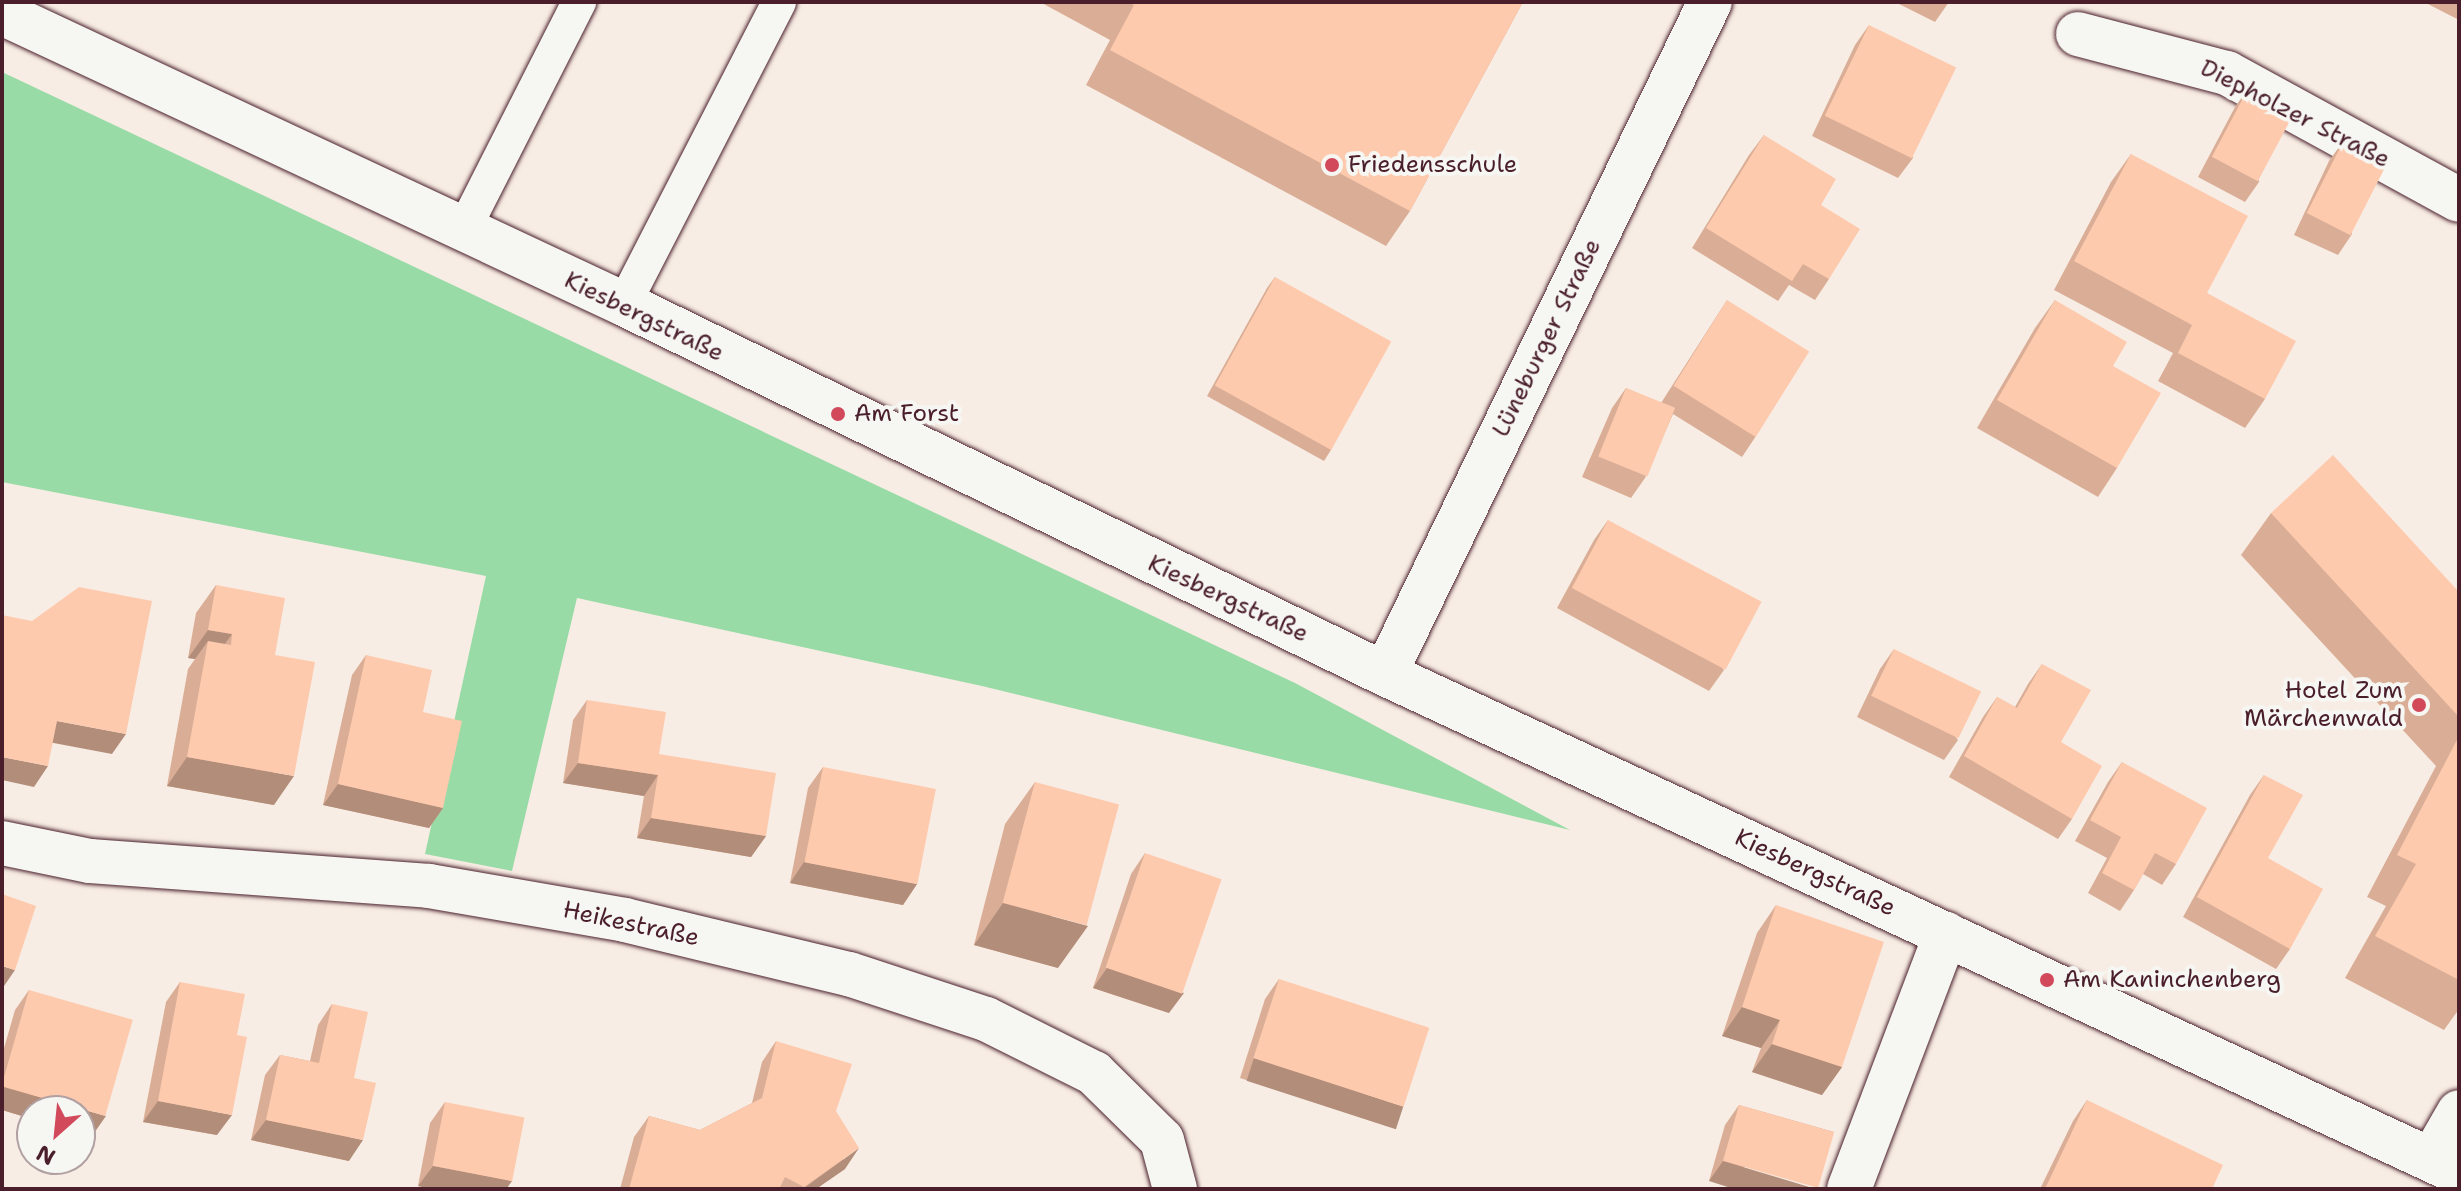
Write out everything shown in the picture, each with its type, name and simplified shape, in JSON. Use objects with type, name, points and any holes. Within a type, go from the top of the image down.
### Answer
[{"type":"street","name":"Lüneburger Straße","points":[[1385,674],[1710,2]]},
{"type":"street","name":"Kiesbergstraße","points":[[2,13],[624,304],[1385,674],[2445,1166]]},
{"type":"street","name":"Diepholzer Straße","points":[[2078,34],[2227,73],[2459,200]]},
{"type":"street","name":"Heikestraße","points":[[2,843],[90,861],[429,886],[625,920],[849,974],[986,1019],[1094,1073],[1162,1140],[1175,1189]]},
{"type":"street","points":[[1849,1189],[1946,934]]},
{"type":"street","points":[[2445,1166],[2459,1112]]},
{"type":"lane","points":[[463,231],[579,2]]},
{"type":"lane","points":[[624,304],[779,2]]},
{"type":"green space","points":[[2,72],[1295,683],[1570,830],[982,686],[577,598],[512,871],[425,854],[486,576],[2,482]]},
{"type":"building","name":"Friedensschule","points":[[1128,2],[1523,2],[1410,211],[1110,50],[1134,5]]},
{"type":"building","points":[[1869,25],[1956,68],[1912,158],[1825,116]]},
{"type":"building","points":[[2249,87],[2295,111],[2258,181],[2212,157]]},
{"type":"building","points":[[1764,135],[1836,179],[1821,205],[1860,229],[1829,279],[1803,264],[1792,281],[1706,228]]},
{"type":"building","points":[[2344,140],[2388,162],[2350,235],[2307,213]]},
{"type":"building","points":[[2131,154],[2248,216],[2207,293],[2296,341],[2265,399],[2178,353],[2192,325],[2074,261]]},
{"type":"building","points":[[1275,277],[1391,341],[1331,450],[1215,385]]},
{"type":"building","points":[[1727,300],[1809,351],[1756,437],[1673,386]]},
{"type":"building","points":[[2055,300],[2127,342],[2113,366],[2161,393],[2117,468],[1997,400]]},
{"type":"building","points":[[1626,388],[1675,408],[1647,476],[1598,457]]},
{"type":"building","points":[[2333,455],[2459,592],[2459,717],[2271,513]]},
{"type":"building","points":[[1608,520],[1762,602],[1725,670],[1572,588]]},
{"type":"building","points":[[216,585],[285,598],[275,655],[315,662],[294,776],[187,757],[208,641],[231,645],[232,634],[208,630]]},
{"type":"building","points":[[79,587],[152,601],[126,734],[57,721],[48,766],[2,757],[2,615],[32,621]]},
{"type":"building","points":[[1894,649],[1981,692],[1958,738],[1871,696]]},
{"type":"building","points":[[366,655],[432,670],[423,712],[462,721],[443,808],[338,784]]},
{"type":"building","points":[[2042,664],[2091,690],[2061,742],[2102,766],[2072,819],[1964,756],[1997,697],[2017,708]]},
{"type":"building","points":[[587,700],[666,712],[659,754],[776,773],[766,836],[651,818],[658,775],[578,763]]},
{"type":"building","points":[[2459,736],[2459,980],[2375,936],[2416,864],[2397,855]]},
{"type":"building","points":[[2122,762],[2207,808],[2176,864],[2155,853],[2134,890],[2102,873],[2121,837],[2090,820]]},
{"type":"building","points":[[823,767],[936,789],[917,884],[804,862]]},
{"type":"building","points":[[2264,775],[2303,795],[2268,858],[2323,889],[2290,949],[2197,897]]},
{"type":"building","points":[[1035,782],[1119,805],[1087,925],[1003,903]]},
{"type":"building","points":[[1145,853],[1222,879],[1182,994],[1106,967]]},
{"type":"building","points":[[2,894],[36,906],[15,970],[2,966]]},
{"type":"building","points":[[1776,905],[1884,942],[1842,1067],[1772,1044],[1780,1020],[1742,1007]]},
{"type":"building","points":[[1279,979],[1429,1028],[1404,1107],[1253,1058]]},
{"type":"building","points":[[180,982],[245,994],[237,1035],[247,1037],[232,1115],[158,1101]]},
{"type":"building","points":[[29,990],[133,1020],[105,1116],[96,1113],[96,1095],[32,1095],[2,1086]]},
{"type":"building","points":[[332,1004],[368,1012],[354,1078],[376,1083],[363,1140],[266,1120],[280,1055],[319,1063]]},
{"type":"building","points":[[776,1041],[852,1064],[836,1111],[859,1148],[804,1187],[785,1177],[779,1189],[629,1189],[649,1116],[700,1130],[762,1098]]},
{"type":"building","points":[[2087,1100],[2223,1165],[2212,1189],[2045,1189]]},
{"type":"building","points":[[445,1102],[525,1117],[512,1181],[433,1166]]},
{"type":"building","points":[[1739,1105],[1834,1132],[1818,1188],[1723,1161]]},
{"type":"place","name":"Friedensschule","points":[[1332,165]]},
{"type":"place","name":"Am Forst","points":[[838,414]]},
{"type":"place","name":"Hotel Zum Märchenwald","points":[[2419,705]]},
{"type":"place","name":"Am Kaninchenberg","points":[[2047,980]]}]
